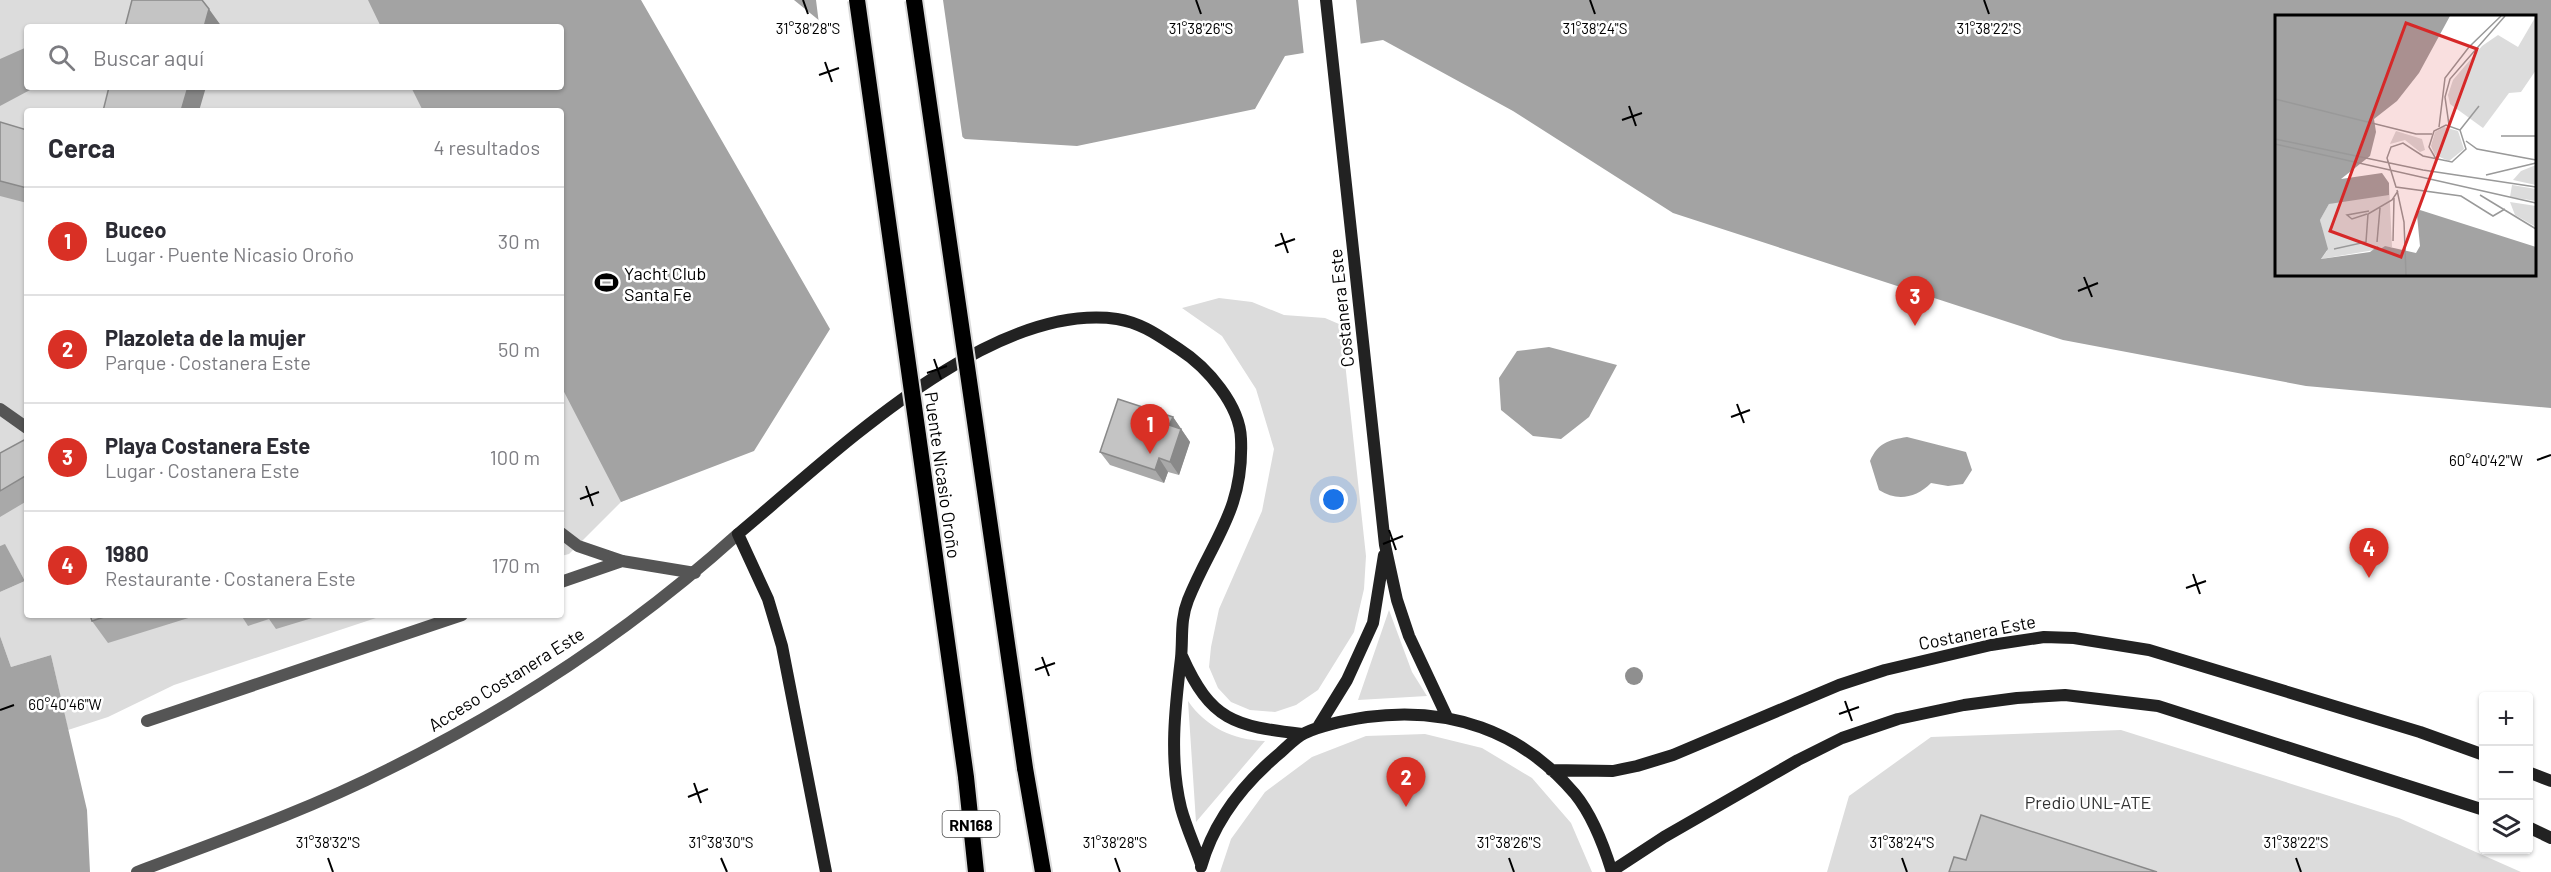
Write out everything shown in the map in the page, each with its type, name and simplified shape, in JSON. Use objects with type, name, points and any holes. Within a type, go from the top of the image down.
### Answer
[{"type":"highway","name":"Puente Nicasio Oroño","points":[[857,0],[966,777],[976,872]]},
{"type":"highway","points":[[914,0],[1025,768],[1043,872]]},
{"type":"main road","name":"Costanera Este","points":[[1326,0],[1385,545],[1397,600],[1409,636],[1447,717]]},
{"type":"main road","points":[[826,872],[782,646],[768,599],[738,534],[912,390],[951,367],[1014,334],[1050,323],[1117,319],[1146,327],[1192,358],[1226,394],[1241,436],[1240,480],[1232,512],[1182,618],[1181,654],[1174,711],[1175,760],[1181,808],[1200,868]]},
{"type":"main road","name":"Costanera Este","points":[[1318,727],[1347,680],[1373,623],[1385,545]]},
{"type":"main road","name":"Costanera Este","points":[[1551,770],[1613,771],[1636,766],[1673,755],[1839,685],[1886,670],[1991,645],[2044,637],[2096,640],[2149,650],[2420,732],[2479,754]]},
{"type":"main road","points":[[1181,654],[1206,701],[1220,713],[1235,721],[1272,731],[1302,734]]},
{"type":"main road","points":[[1200,868],[1218,824],[1243,787],[1302,734],[1318,727],[1402,712],[1447,717],[1485,728],[1520,746],[1551,770],[1576,796],[1599,838],[1612,872],[1664,837],[1798,760],[1842,738],[1898,719],[1964,705],[2017,698],[2065,695],[2158,706],[2479,808]]},
{"type":"main road","points":[[2533,774],[2551,781]]},
{"type":"main road","points":[[2533,829],[2551,838]]},
{"type":"street","points":[[0,409],[24,426]]},
{"type":"street","name":"Acceso Costanera Este","points":[[137,872],[272,822],[387,770],[461,732],[562,669],[695,573],[738,534]]},
{"type":"street","points":[[564,535],[578,546],[622,561],[695,573]]},
{"type":"street","points":[[564,581],[622,561]]},
{"type":"street","points":[[147,721],[453,618]]},
{"type":"green space","name":"Yacht Club Santa Fe","points":[[0,0],[512,0],[524,24],[24,24],[24,90],[556,90],[736,455],[621,502],[569,554],[564,555],[564,108],[24,108],[24,579],[5,545],[0,546]]},
{"type":"green space","points":[[1219,298],[1252,302],[1284,315],[1325,318],[1339,324],[1343,344],[1366,556],[1364,589],[1354,632],[1318,690],[1296,705],[1275,712],[1250,710],[1231,702],[1218,688],[1209,667],[1219,609],[1262,511],[1274,449],[1256,389],[1222,336],[1182,308]]},
{"type":"green space","name":"Yacht Club Santa Fe","points":[[24,581],[24,618],[376,618],[174,685],[108,717],[68,730],[51,655],[11,667],[0,636],[0,592]]},
{"type":"green space","points":[[1389,610],[1412,672],[1427,696],[1358,700]]},
{"type":"green space","points":[[1188,701],[1203,718],[1221,730],[1242,738],[1265,741],[1196,822]]},
{"type":"green space","name":"Predio UNL-ATE","points":[[2121,730],[2399,818],[2521,872],[1827,872],[1849,796],[1931,737]]},
{"type":"green space","points":[[1425,734],[1482,748],[1532,778],[1571,823],[1592,872],[1220,872],[1231,839],[1265,792],[1312,757],[1366,736]]},
{"type":"shaded area","points":[[368,0],[641,0],[830,329],[754,451],[621,502],[564,392],[564,108],[422,108],[412,90],[564,90],[564,24],[380,24]]},
{"type":"shaded area","points":[[794,0],[2551,0],[2551,408],[2306,386],[2063,340],[1673,213],[1513,111],[1383,40],[1285,56],[1255,109],[1077,146],[965,139]]},
{"type":"shaded area","points":[[24,48],[24,90],[30,90],[0,106],[0,59]]},
{"type":"shaded area","points":[[1549,347],[1617,365],[1589,417],[1561,439],[1533,436],[1501,410],[1499,378],[1517,351]]},
{"type":"shaded area","points":[[1907,437],[1966,452],[1972,470],[1963,484],[1948,486],[1931,483],[1919,492],[1906,497],[1893,496],[1879,490],[1870,461],[1873,455],[1884,443]]},
{"type":"shaded area","points":[[5,544],[24,581],[0,592],[0,546]]},
{"type":"shaded area","points":[[0,636],[11,667],[51,655],[87,810],[90,872],[0,872]]},
{"type":"pier","points":[[816,0],[943,0],[963,141],[819,24]]},
{"type":"pier","points":[[1298,0],[1356,0],[1361,46],[1304,56]]},
{"type":"building","points":[[132,0],[202,0],[209,9],[205,24],[126,24]]},
{"type":"building","points":[[108,90],[187,90],[182,108],[104,108]]},
{"type":"building","points":[[0,122],[24,129],[24,187],[0,181]]},
{"type":"building","points":[[1118,399],[1173,417],[1169,425],[1181,429],[1170,462],[1159,458],[1155,470],[1100,452]]},
{"type":"building","points":[[24,440],[24,477],[0,491],[0,453]]},
{"type":"building","points":[[1981,815],[2157,872],[1949,872],[1954,857],[1966,860]]},
{"type":"place","name":"Yacht Club Santa Fe","points":[[606,283]]},
{"type":"place","name":"Playa Costanera Este","points":[[1915,326]]},
{"type":"place","name":"Buceo","points":[[1150,454]]},
{"type":"place","name":"1980","points":[[2369,578]]},
{"type":"place","name":"Plazoleta de la mujer","points":[[1406,807]]}]
